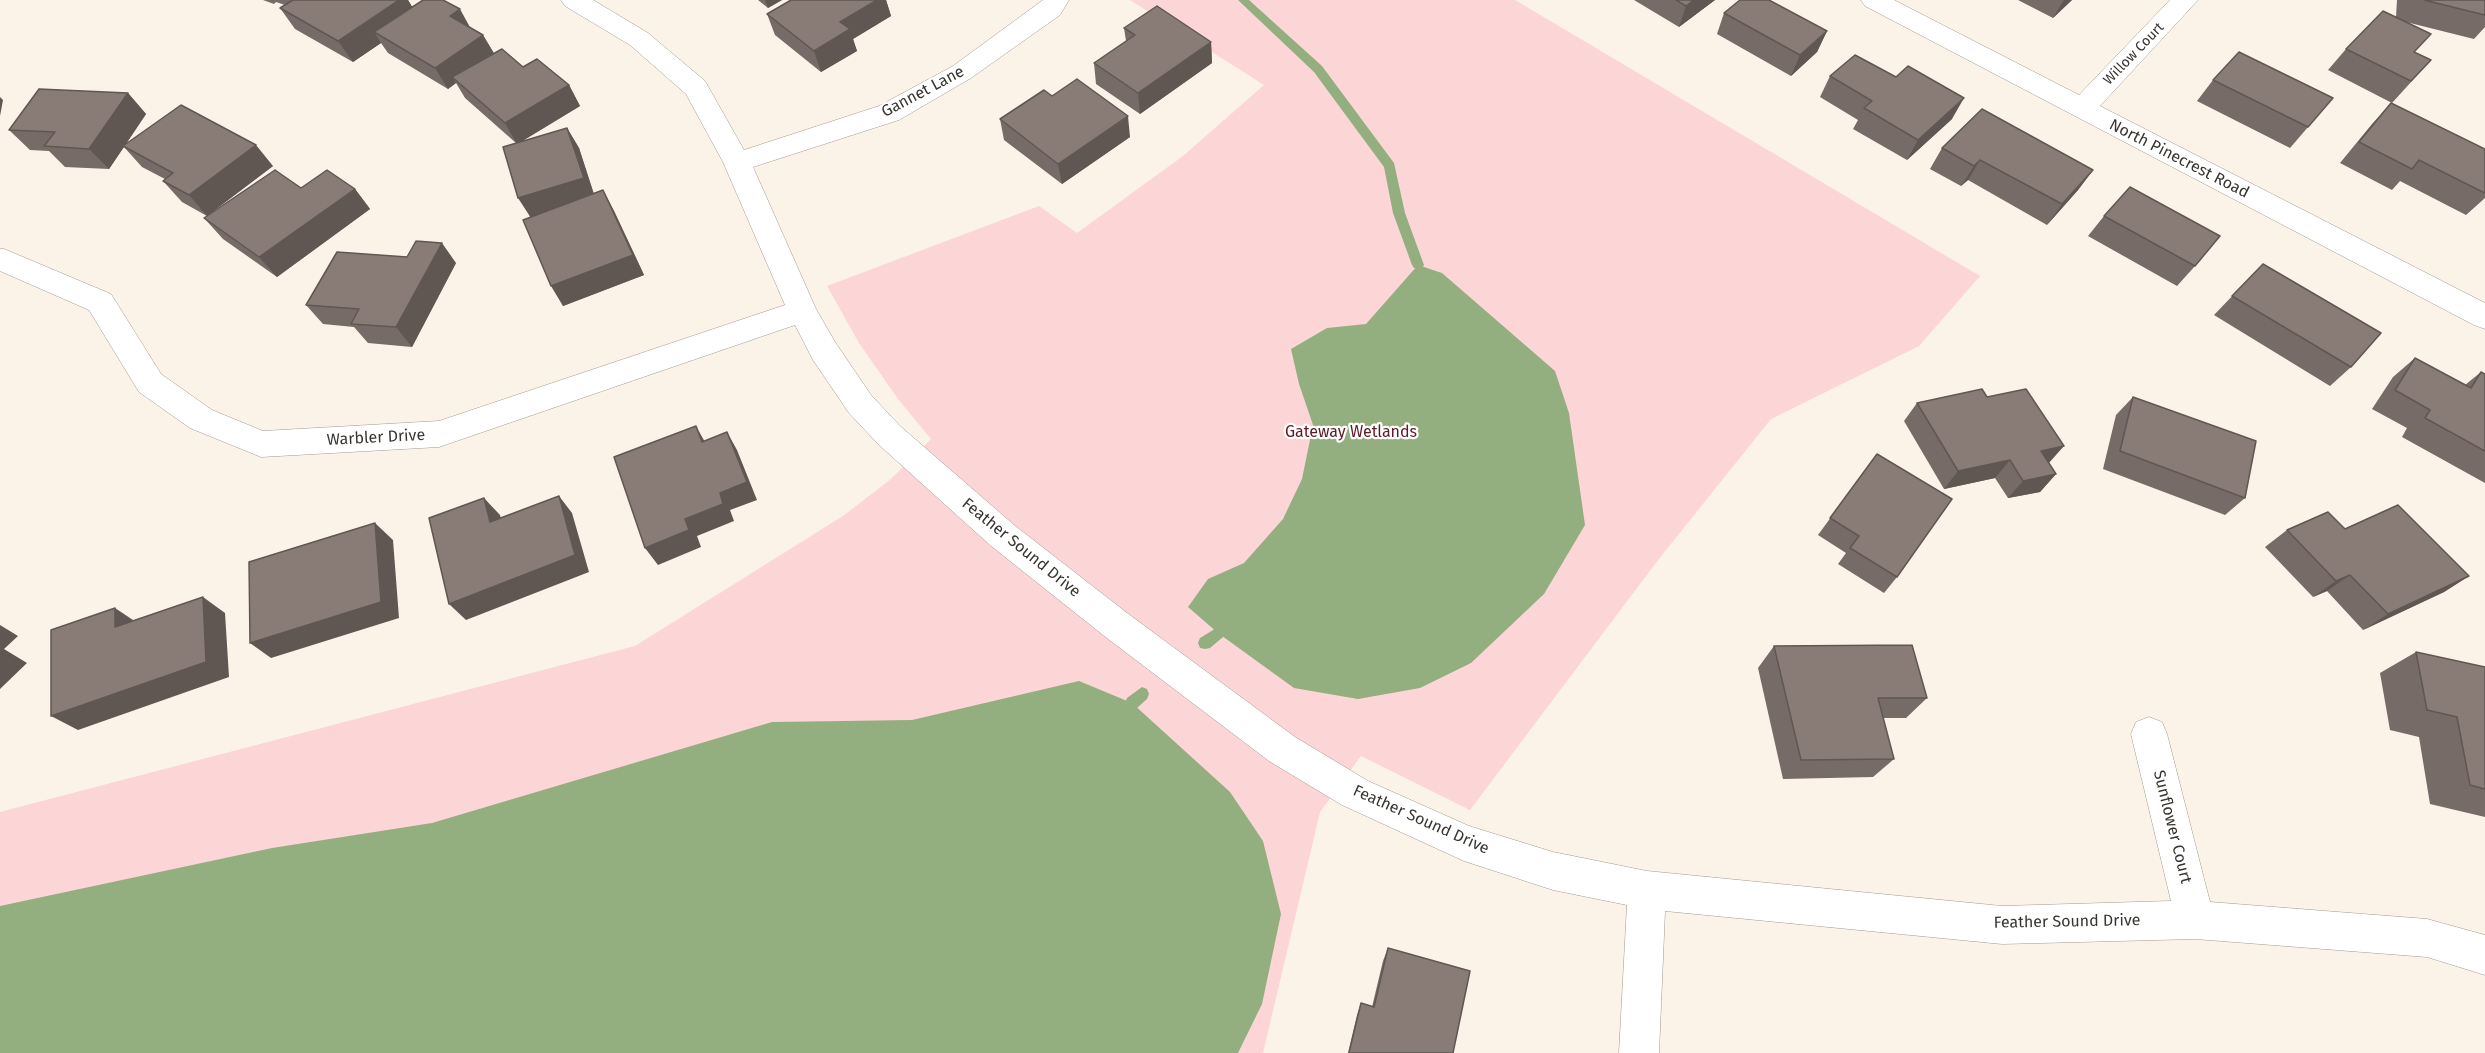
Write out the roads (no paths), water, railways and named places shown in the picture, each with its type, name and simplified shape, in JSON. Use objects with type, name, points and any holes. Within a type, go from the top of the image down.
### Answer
[{"type":"street","name":"Feather Sound Drive","points":[[574,0],[639,39],[696,88],[737,162],[802,311],[824,351],[861,404],[889,435],[936,479],[1002,535],[1115,624],[1281,748],[1355,793],[1464,843],[1553,871],[1647,890],[2002,925],[2195,920],[2427,938],[2485,955]]},
{"type":"street","name":"Gannet Lane","points":[[737,162],[889,113],[962,72],[1051,9],[1056,0]]},
{"type":"street","name":"North Pinecrest Road","points":[[1874,0],[2485,317]]},
{"type":"street","name":"Willow Court","points":[[2082,108],[2186,0]]},
{"type":"street","name":"Warbler Drive","points":[[0,260],[100,302],[150,383],[201,419],[261,444],[439,434],[802,311]]},
{"type":"street","name":"Sunflower Court","points":[[2149,734],[2195,920]]},
{"type":"street","points":[[1639,1053],[1647,890]]},
{"type":"waterway","points":[[1243,0],[1318,69],[1390,166],[1399,213],[1418,265]]},
{"type":"waterway","points":[[1205,643],[1218,633]]},
{"type":"waterway","points":[[1132,703],[1142,694]]},
{"type":"park label","name":"Gateway Wetlands","points":[[1351,433]]}]
